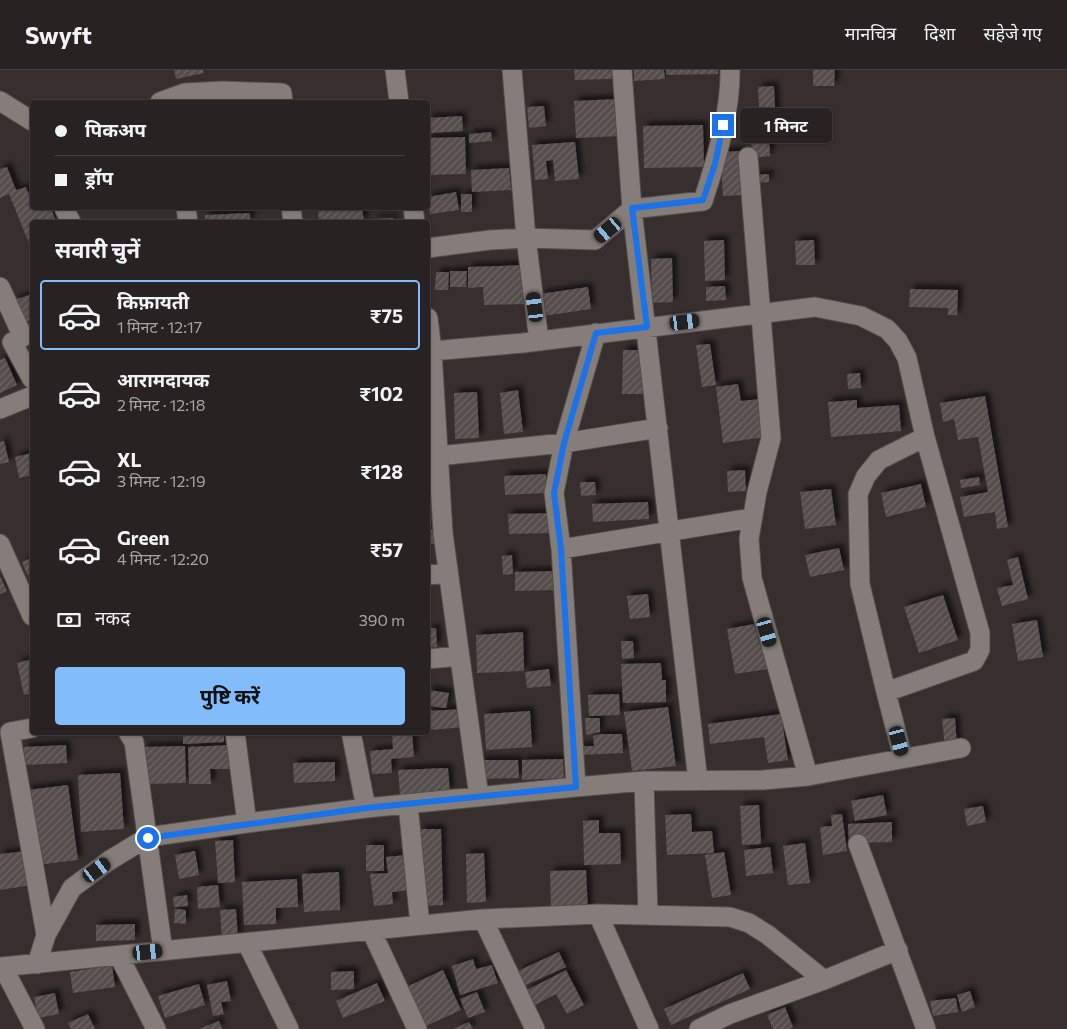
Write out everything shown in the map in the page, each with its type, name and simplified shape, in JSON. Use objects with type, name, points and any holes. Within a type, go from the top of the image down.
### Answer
[{"type":"street","points":[[395,70],[399,100]]},
{"type":"street","points":[[512,70],[526,238],[539,341]]},
{"type":"street","points":[[622,70],[632,208],[698,781]]},
{"type":"street","points":[[430,248],[490,240],[526,238],[595,240],[632,208],[703,200],[715,164],[731,87],[730,70]]},
{"type":"street","points":[[183,98],[222,91],[282,93],[283,100]]},
{"type":"street","points":[[0,101],[30,120]]},
{"type":"street","points":[[748,157],[771,438],[756,492],[749,539],[752,578],[808,776]]},
{"type":"street","points":[[0,287],[30,374]]},
{"type":"street","points":[[479,797],[432,456],[430,351],[539,341],[814,307],[861,316],[887,329],[898,340],[907,358],[925,437],[980,633],[980,650],[974,661],[886,692]]},
{"type":"street","points":[[576,787],[561,549],[554,493],[564,443],[596,333]]},
{"type":"street","points":[[0,409],[30,397]]},
{"type":"street","points":[[432,456],[564,443],[658,428]]},
{"type":"street","points":[[903,758],[860,584],[858,494],[866,476],[879,460],[925,437]]},
{"type":"street","points":[[561,549],[752,518]]},
{"type":"street","points":[[0,544],[30,612]]},
{"type":"street","points":[[430,575],[448,573]]},
{"type":"street","points":[[430,659],[459,656]]},
{"type":"street","points":[[30,728],[10,732],[46,935]]},
{"type":"street","points":[[130,735],[134,742],[163,951]]},
{"type":"street","points":[[235,735],[247,823]]},
{"type":"street","points":[[352,735],[366,808]]},
{"type":"street","points":[[37,964],[46,935],[72,888],[110,860],[148,838],[366,808],[576,787],[644,781],[762,780],[808,776],[961,748]]},
{"type":"street","points":[[644,781],[648,915]]},
{"type":"street","points":[[408,804],[420,926]]},
{"type":"street","points":[[858,844],[926,1029]]},
{"type":"street","points":[[598,914],[649,1029]]},
{"type":"street","points":[[34,1029],[1,967],[483,919],[598,914],[730,917],[749,923],[768,935],[824,980]]},
{"type":"street","points":[[483,919],[535,1029]]},
{"type":"street","points":[[371,930],[417,1029]]},
{"type":"street","points":[[247,943],[289,1029]]},
{"type":"street","points":[[699,1029],[734,1022],[824,980],[898,950]]},
{"type":"street","points":[[119,956],[156,1029]]},
{"type":"building","points":[[174,70],[203,70],[204,73],[176,79]]},
{"type":"building","points":[[574,70],[612,70],[612,79],[575,80]]},
{"type":"building","points":[[634,70],[664,70],[665,79],[634,81]]},
{"type":"building","points":[[666,70],[718,70],[718,74],[666,75]]},
{"type":"building","points":[[813,70],[835,70],[834,86],[813,86]]},
{"type":"building","points":[[774,86],[776,129],[760,130],[758,87]]},
{"type":"building","points":[[618,99],[620,136],[576,138],[574,101]]},
{"type":"building","points":[[544,106],[546,126],[529,128],[527,107]]},
{"type":"building","points":[[462,116],[463,131],[430,133],[430,118]]},
{"type":"building","points":[[703,125],[704,167],[644,168],[643,126]]},
{"type":"building","points":[[491,132],[492,141],[469,143],[469,134]]},
{"type":"building","points":[[769,134],[770,156],[752,158],[751,135]]},
{"type":"building","points":[[465,137],[466,174],[430,175],[430,138]]},
{"type":"building","points":[[575,142],[579,179],[555,181],[553,160],[546,161],[548,179],[535,180],[532,145]]},
{"type":"building","points":[[741,151],[744,195],[723,196],[720,152]]},
{"type":"building","points":[[7,167],[16,190],[26,187],[30,197],[30,210],[52,210],[55,220],[30,220],[29,243],[9,194],[0,198],[0,169]]},
{"type":"building","points":[[509,168],[511,190],[472,192],[471,170]]},
{"type":"building","points":[[769,174],[769,182],[754,183],[754,175]]},
{"type":"building","points":[[456,192],[459,210],[430,214],[430,197]]},
{"type":"building","points":[[461,194],[472,194],[472,212],[461,212]]},
{"type":"building","points":[[318,210],[362,210],[364,220],[319,220]]},
{"type":"building","points":[[250,213],[250,220],[205,220],[205,215]]},
{"type":"building","points":[[393,218],[394,220],[373,220]]},
{"type":"building","points":[[724,240],[725,280],[705,281],[704,241]]},
{"type":"building","points":[[814,240],[815,265],[796,265],[795,241]]},
{"type":"building","points":[[672,258],[673,302],[652,303],[651,259]]},
{"type":"building","points":[[527,265],[528,304],[484,305],[483,287],[468,288],[468,267]]},
{"type":"building","points":[[450,271],[467,271],[466,287],[450,287]]},
{"type":"building","points":[[436,272],[449,272],[448,290],[435,290]]},
{"type":"building","points":[[725,286],[726,300],[706,301],[706,287]]},
{"type":"building","points":[[588,287],[591,309],[543,316],[540,294]]},
{"type":"building","points":[[910,289],[958,290],[957,315],[948,315],[948,308],[909,307]]},
{"type":"building","points":[[30,295],[30,321],[21,323],[14,300]]},
{"type":"building","points":[[710,344],[716,385],[702,387],[696,345]]},
{"type":"building","points":[[623,350],[644,350],[643,394],[622,394]]},
{"type":"building","points":[[5,358],[17,385],[0,393],[0,360]]},
{"type":"building","points":[[860,373],[861,388],[848,389],[847,374]]},
{"type":"building","points":[[738,384],[741,401],[760,399],[765,437],[723,443],[716,387]]},
{"type":"building","points":[[518,390],[523,432],[504,434],[500,393]]},
{"type":"building","points":[[477,392],[479,438],[455,439],[454,393]]},
{"type":"building","points":[[985,396],[1008,527],[997,529],[995,512],[964,517],[960,497],[988,492],[978,437],[958,440],[954,419],[943,422],[940,403]]},
{"type":"building","points":[[857,400],[857,408],[899,405],[901,431],[831,437],[828,402]]},
{"type":"building","points":[[4,441],[9,462],[0,464],[0,442]]},
{"type":"building","points":[[30,453],[30,475],[19,478],[15,457]]},
{"type":"building","points":[[745,470],[746,491],[728,492],[727,471]]},
{"type":"building","points":[[546,474],[546,493],[505,495],[504,476]]},
{"type":"building","points":[[979,477],[980,485],[961,488],[960,480]]},
{"type":"building","points":[[580,482],[595,482],[596,495],[581,496]]},
{"type":"building","points":[[921,484],[926,507],[886,517],[881,493]]},
{"type":"building","points":[[831,489],[836,525],[805,529],[800,492]]},
{"type":"building","points":[[648,502],[649,519],[593,522],[592,504]]},
{"type":"building","points":[[553,513],[554,533],[509,534],[508,514]]},
{"type":"building","points":[[430,530],[437,530],[438,544],[430,544]]},
{"type":"building","points":[[839,548],[844,570],[810,577],[805,555]]},
{"type":"building","points":[[512,555],[513,574],[503,575],[502,556]]},
{"type":"building","points":[[1018,557],[1028,599],[1002,606],[997,588],[1013,585],[1007,560]]},
{"type":"building","points":[[30,559],[30,574],[27,575],[22,562]]},
{"type":"building","points":[[557,571],[557,590],[515,591],[515,572]]},
{"type":"building","points":[[0,576],[7,591],[0,594]]},
{"type":"building","points":[[648,594],[650,617],[630,619],[627,596]]},
{"type":"building","points":[[943,595],[958,640],[919,653],[904,607]]},
{"type":"building","points":[[1037,620],[1043,657],[1018,661],[1012,624]]},
{"type":"building","points":[[760,623],[768,669],[735,674],[727,629]]},
{"type":"building","points":[[430,628],[436,628],[437,647],[430,648]]},
{"type":"building","points":[[523,632],[524,671],[477,673],[476,635]]},
{"type":"building","points":[[621,641],[633,641],[634,658],[622,659]]},
{"type":"building","points":[[30,660],[30,694],[24,695],[17,663]]},
{"type":"building","points":[[661,663],[662,680],[666,680],[666,702],[623,703],[621,664]]},
{"type":"building","points":[[549,669],[551,686],[527,688],[525,672]]},
{"type":"building","points":[[430,690],[449,693],[446,708],[430,706]]},
{"type":"building","points":[[619,694],[620,715],[589,716],[588,695]]},
{"type":"building","points":[[668,707],[676,766],[632,771],[624,712]]},
{"type":"building","points":[[465,709],[466,727],[430,730],[430,711]]},
{"type":"building","points":[[530,711],[532,747],[486,750],[484,714]]},
{"type":"building","points":[[781,714],[788,760],[768,763],[764,737],[710,744],[708,724]]},
{"type":"building","points":[[585,718],[600,718],[600,732],[586,735]]},
{"type":"building","points":[[955,718],[957,746],[945,747],[942,719]]},
{"type":"building","points":[[600,734],[622,734],[623,753],[579,755],[579,746],[594,746],[593,736]]},
{"type":"building","points":[[183,735],[224,735],[224,742],[183,744]]},
{"type":"building","points":[[392,735],[412,735],[414,757],[391,759],[392,773],[372,774],[370,751],[393,749]]},
{"type":"building","points":[[66,745],[67,763],[25,765],[24,747]]},
{"type":"building","points":[[231,745],[232,769],[210,769],[211,784],[189,784],[188,747]]},
{"type":"building","points":[[185,746],[186,783],[144,784],[143,747]]},
{"type":"building","points":[[563,759],[564,778],[522,780],[522,760]]},
{"type":"building","points":[[480,760],[518,760],[519,778],[481,779]]},
{"type":"building","points":[[335,762],[335,781],[294,783],[293,763]]},
{"type":"building","points":[[448,768],[450,792],[400,795],[398,770]]},
{"type":"building","points":[[120,773],[124,829],[81,832],[78,775]]},
{"type":"building","points":[[68,785],[78,860],[37,865],[27,790]]},
{"type":"building","points":[[883,795],[887,815],[855,821],[851,801]]},
{"type":"building","points":[[759,805],[761,844],[742,845],[740,806]]},
{"type":"building","points":[[983,806],[986,822],[967,826],[964,809]]},
{"type":"building","points":[[691,814],[692,832],[712,831],[714,853],[667,855],[665,815]]},
{"type":"building","points":[[842,814],[847,851],[823,855],[820,827],[832,826],[831,815]]},
{"type":"building","points":[[599,820],[599,833],[620,833],[621,864],[584,865],[583,821]]},
{"type":"building","points":[[892,822],[892,842],[849,843],[848,824]]},
{"type":"building","points":[[420,829],[441,829],[443,905],[421,906]]},
{"type":"building","points":[[233,840],[235,882],[218,883],[215,841]]},
{"type":"building","points":[[805,843],[810,883],[788,885],[783,846]]},
{"type":"building","points":[[366,845],[384,845],[384,871],[366,871]]},
{"type":"building","points":[[770,847],[773,873],[746,876],[744,850]]},
{"type":"building","points":[[26,851],[31,885],[0,890],[0,854]]},
{"type":"building","points":[[195,851],[199,875],[179,879],[175,855]]},
{"type":"building","points":[[724,852],[731,895],[712,898],[705,855]]},
{"type":"building","points":[[484,853],[486,902],[467,903],[466,854]]},
{"type":"building","points":[[406,855],[409,890],[392,892],[393,904],[374,906],[370,874],[388,873],[386,857]]},
{"type":"building","points":[[586,870],[588,912],[551,913],[550,871]]},
{"type":"building","points":[[339,872],[340,910],[304,912],[302,874]]},
{"type":"building","points":[[297,879],[298,907],[276,908],[276,924],[244,925],[242,882]]},
{"type":"building","points":[[218,885],[220,907],[198,909],[197,887]]},
{"type":"building","points":[[187,895],[188,906],[174,907],[173,897]]},
{"type":"building","points":[[175,909],[186,910],[186,924],[174,923]]},
{"type":"building","points":[[236,909],[238,938],[222,939],[220,910]]},
{"type":"building","points":[[135,924],[135,940],[96,941],[96,925]]},
{"type":"building","points":[[559,952],[566,967],[524,986],[518,971]]},
{"type":"building","points":[[473,959],[476,969],[492,965],[498,983],[460,995],[452,966]]},
{"type":"building","points":[[112,965],[115,987],[73,993],[70,972]]},
{"type":"building","points":[[443,970],[461,1010],[422,1028],[404,988]]},
{"type":"building","points":[[566,970],[584,1005],[567,1014],[556,994],[535,1005],[527,990]]},
{"type":"building","points":[[354,971],[354,989],[331,990],[331,972]]},
{"type":"building","points":[[743,973],[750,989],[671,1025],[664,1009]]},
{"type":"building","points":[[227,981],[231,1001],[221,1002],[224,1014],[213,1016],[207,985]]},
{"type":"building","points":[[377,983],[385,1001],[343,1018],[336,1001]]},
{"type":"building","points":[[199,984],[205,1005],[165,1018],[158,996]]},
{"type":"building","points":[[970,991],[975,1007],[962,1012],[957,995]]},
{"type":"building","points":[[477,992],[485,1012],[468,1018],[460,999]]},
{"type":"building","points":[[55,993],[59,1014],[38,1018],[34,997]]},
{"type":"building","points":[[956,998],[958,1012],[933,1016],[930,1001]]},
{"type":"building","points":[[785,1007],[793,1027],[789,1029],[773,1029],[767,1015]]},
{"type":"building","points":[[88,1014],[95,1029],[71,1029],[68,1023]]},
{"type":"building","points":[[219,1021],[222,1029],[199,1029]]},
{"type":"building","points":[[469,1022],[473,1029],[453,1029]]},
{"type":"route","points":[[148,838],[366,808],[576,787],[561,549],[554,493],[564,443],[596,333],[647,327],[632,208],[703,200],[715,164],[723,125]]}]
